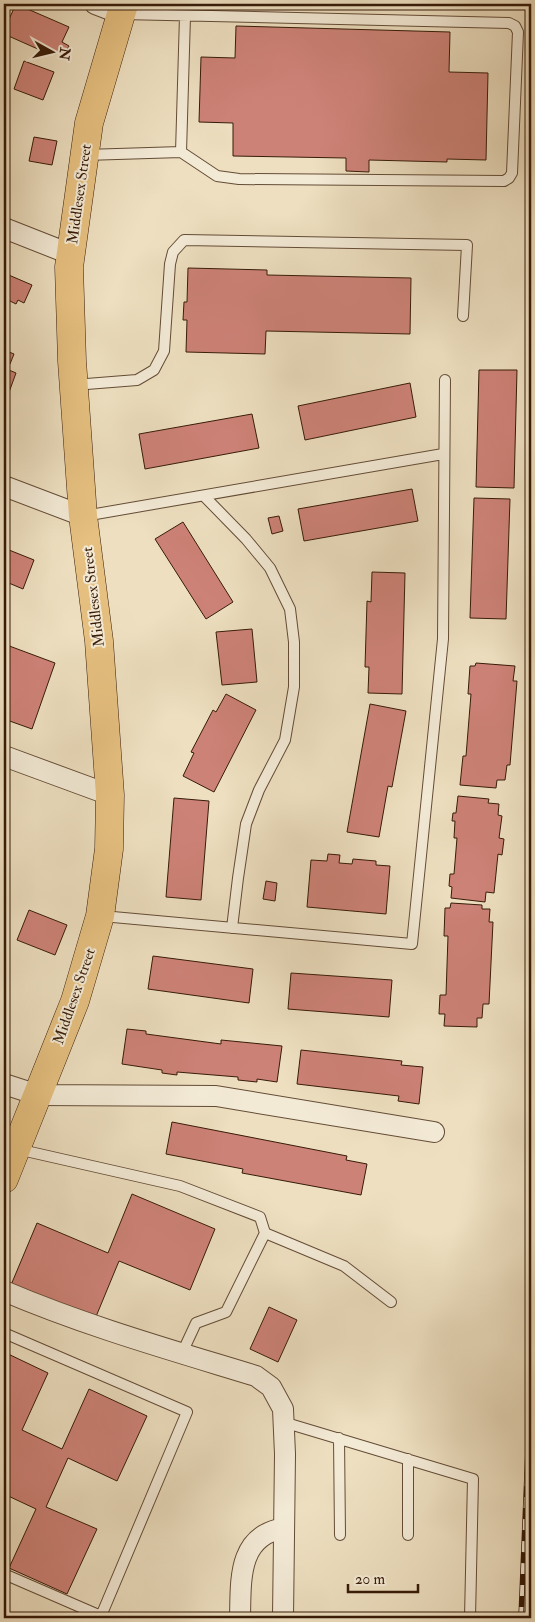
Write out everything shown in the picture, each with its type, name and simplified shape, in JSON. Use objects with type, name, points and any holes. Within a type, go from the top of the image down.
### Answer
[{"type":"main road","name":"Middlesex Street","points":[[4,1179],[75,1001],[100,916],[109,849],[110,794],[99,641],[83,516],[68,266],[89,123],[122,9]]},
{"type":"street","points":[[95,4],[122,9]]},
{"type":"street","points":[[4,228],[70,254]]},
{"type":"street","points":[[4,486],[83,516]]},
{"type":"street","points":[[4,756],[110,794]]},
{"type":"street","points":[[4,1084],[38,1094],[216,1096],[434,1132]]},
{"type":"street","points":[[4,1291],[95,1327],[256,1376],[271,1387],[282,1409],[285,1454],[283,1618]]},
{"type":"street","points":[[240,1618],[241,1575],[247,1555],[255,1542],[266,1533],[284,1528]]},
{"type":"lane","points":[[85,155],[180,152],[217,176],[239,179],[504,181],[512,173],[518,32],[515,26],[508,23],[185,16],[122,9]]},
{"type":"lane","points":[[180,152],[185,16]]},
{"type":"lane","points":[[74,386],[137,380],[154,370],[164,351],[170,264],[173,252],[184,240],[467,245],[463,316]]},
{"type":"lane","points":[[100,916],[412,944],[443,639],[445,380]]},
{"type":"lane","points":[[83,516],[444,454]]},
{"type":"lane","points":[[204,496],[246,539],[270,568],[290,609],[294,642],[294,687],[284,740],[259,790],[246,824],[232,928]]},
{"type":"lane","points":[[16,1148],[180,1186],[260,1217],[265,1233],[226,1312],[196,1322],[182,1353]]},
{"type":"lane","points":[[265,1233],[344,1266],[391,1302]]},
{"type":"lane","points":[[4,1333],[187,1412],[101,1616],[4,1574]]},
{"type":"lane","points":[[283,1422],[473,1478],[470,1618]]},
{"type":"lane","points":[[339,1438],[340,1535]]},
{"type":"lane","points":[[408,1459],[408,1535]]},
{"type":"building","points":[[16,4],[69,27],[62,42],[69,46],[65,54],[58,51],[56,54],[41,47],[40,50],[4,34]]},
{"type":"building","points":[[236,26],[450,32],[449,72],[488,73],[486,160],[447,159],[447,162],[369,160],[369,172],[346,171],[346,158],[233,156],[233,123],[199,122],[201,57],[235,58]]},
{"type":"building","points":[[24,61],[54,72],[43,100],[14,89]]},
{"type":"building","points":[[34,137],[57,141],[52,165],[29,161]]},
{"type":"building","points":[[188,268],[267,270],[267,275],[411,278],[410,334],[266,331],[265,354],[186,352],[187,320],[183,320],[184,302],[187,302]]},
{"type":"building","points":[[4,273],[32,285],[24,303],[18,300],[16,304],[4,298]]},
{"type":"building","points":[[4,350],[14,354],[10,364],[4,362]]},
{"type":"building","points":[[4,368],[16,373],[4,406]]},
{"type":"building","points":[[479,370],[517,370],[514,488],[476,487]]},
{"type":"building","points":[[410,383],[416,417],[305,440],[298,406]]},
{"type":"building","points":[[252,414],[259,448],[145,469],[139,434]]},
{"type":"building","points":[[412,489],[418,521],[304,541],[298,509]]},
{"type":"building","points":[[474,498],[510,499],[506,619],[470,618]]},
{"type":"building","points":[[279,516],[283,531],[272,534],[268,518]]},
{"type":"building","points":[[183,522],[233,602],[206,619],[155,539]]},
{"type":"building","points":[[4,548],[34,560],[23,589],[4,581]]},
{"type":"building","points":[[372,572],[405,573],[402,694],[368,693],[369,667],[365,667],[367,601],[371,602]]},
{"type":"building","points":[[252,629],[257,682],[222,685],[216,632]]},
{"type":"building","points":[[4,644],[55,663],[32,729],[4,719]]},
{"type":"building","points":[[476,663],[515,666],[513,681],[517,681],[510,765],[507,765],[505,780],[497,780],[496,788],[460,785],[463,756],[466,756],[471,694],[468,694],[470,666],[475,666]]},
{"type":"building","points":[[226,694],[256,710],[214,792],[183,776],[194,753],[191,752],[213,710],[216,712]]},
{"type":"building","points":[[370,704],[406,711],[392,787],[388,786],[379,837],[347,832]]},
{"type":"building","points":[[458,796],[489,799],[488,803],[499,804],[498,815],[502,816],[499,838],[504,839],[502,855],[498,854],[494,893],[486,892],[485,902],[451,898],[450,874],[454,874],[457,838],[454,838],[455,821],[452,821],[453,813],[456,813]]},
{"type":"building","points":[[174,798],[209,801],[201,900],[166,897]]},
{"type":"building","points":[[328,854],[340,855],[339,863],[352,864],[353,859],[376,861],[376,865],[390,866],[386,914],[307,907],[311,860],[327,861]]},
{"type":"building","points":[[266,881],[277,883],[275,901],[263,899]]},
{"type":"building","points":[[451,903],[482,905],[482,909],[490,909],[489,922],[493,922],[489,1004],[483,1004],[482,1018],[477,1018],[477,1027],[444,1026],[445,1014],[439,1014],[440,995],[446,995],[448,936],[444,936],[445,908],[450,908]]},
{"type":"building","points":[[29,910],[67,925],[55,955],[17,940]]},
{"type":"building","points":[[153,956],[253,969],[249,1003],[148,989]]},
{"type":"building","points":[[291,973],[392,980],[389,1017],[288,1009]]},
{"type":"building","points":[[127,1029],[146,1031],[146,1034],[221,1044],[221,1040],[282,1046],[277,1082],[257,1079],[257,1082],[238,1080],[238,1077],[177,1072],[177,1075],[162,1073],[162,1070],[122,1064]]},
{"type":"building","points":[[301,1050],[402,1061],[401,1065],[423,1067],[419,1104],[398,1101],[399,1096],[297,1084]]},
{"type":"building","points":[[172,1122],[347,1156],[346,1160],[367,1164],[361,1195],[242,1173],[243,1169],[166,1154]]},
{"type":"building","points":[[132,1194],[215,1229],[190,1290],[119,1261],[95,1319],[11,1285],[37,1223],[108,1253]]},
{"type":"building","points":[[269,1307],[297,1320],[278,1362],[250,1349]]},
{"type":"building","points":[[4,1352],[48,1373],[22,1430],[62,1449],[89,1389],[147,1416],[117,1481],[68,1458],[46,1507],[97,1529],[67,1594],[9,1568],[36,1509],[4,1494],[4,1438],[9,1426],[4,1424]]},
{"type":"railway","points":[[521,1618],[531,1378]]}]
